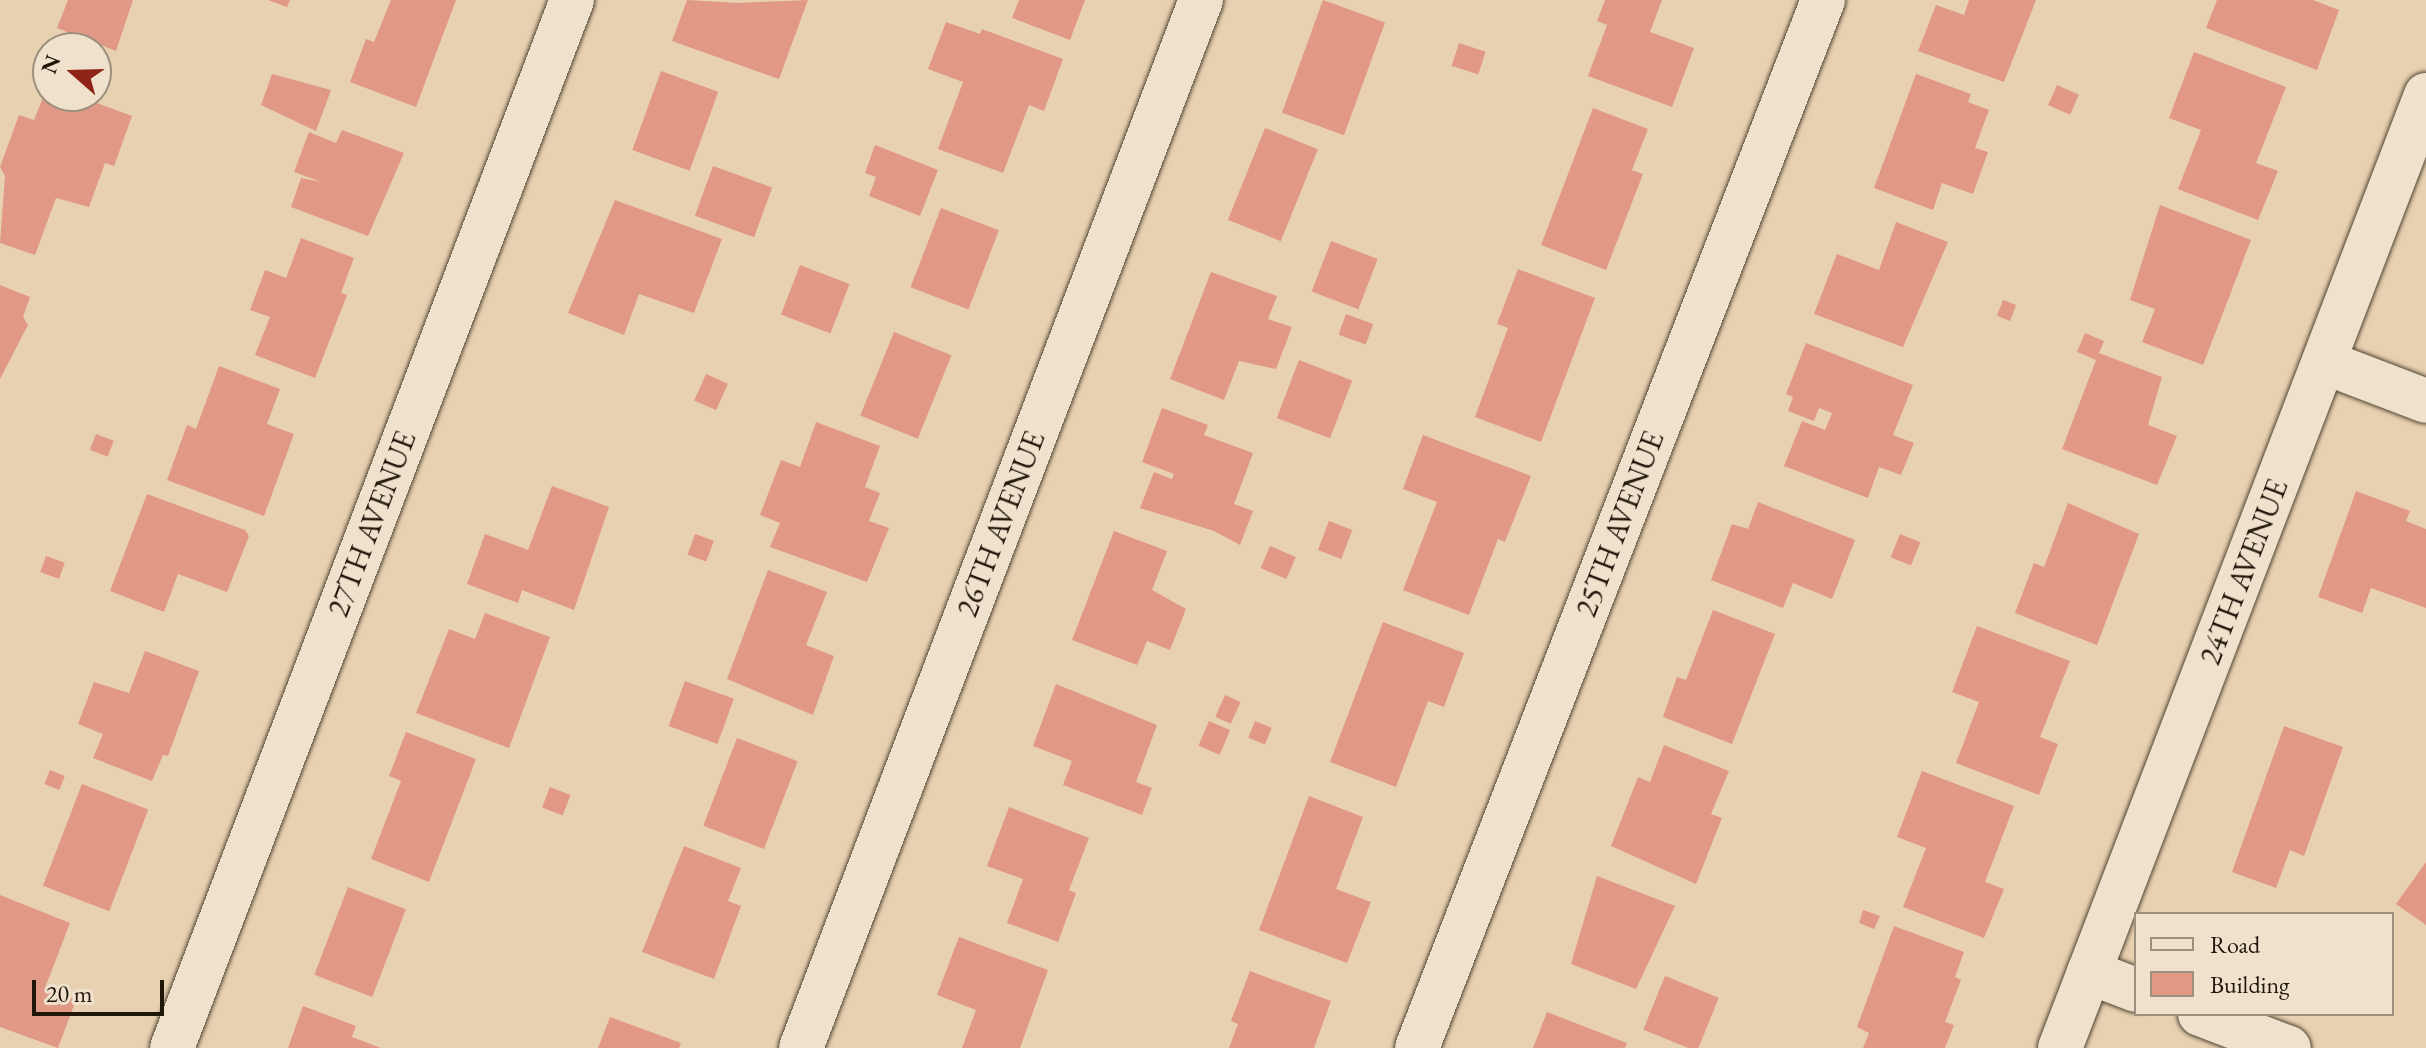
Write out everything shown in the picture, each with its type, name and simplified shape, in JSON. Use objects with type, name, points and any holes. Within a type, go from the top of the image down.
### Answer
[{"type":"street","name":"27TH AVENUE","points":[[172,1048],[572,0]]},
{"type":"street","name":"26TH AVENUE","points":[[801,1048],[1201,0]]},
{"type":"street","name":"25TH AVENUE","points":[[1417,1048],[1823,0]]},
{"type":"street","name":"24TH AVENUE","points":[[2060,1048],[2426,95]]},
{"type":"street","points":[[2324,362],[2426,401]]},
{"type":"street","points":[[2089,972],[2134,989]]},
{"type":"street","points":[[2205,1016],[2289,1048]]},
{"type":"building","points":[[68,0],[133,0],[116,51],[112,49],[112,32],[67,32],[57,28]]},
{"type":"building","points":[[268,0],[290,0],[287,7]]},
{"type":"building","points":[[391,0],[456,0],[416,107],[350,82],[366,39],[374,42]]},
{"type":"building","points":[[687,0],[737,3],[808,0],[779,79],[672,41]]},
{"type":"building","points":[[1019,0],[1085,0],[1070,40],[1012,18]]},
{"type":"building","points":[[1323,0],[1385,23],[1344,135],[1282,113]]},
{"type":"building","points":[[1605,0],[1662,0],[1650,32],[1694,48],[1672,107],[1588,76],[1607,25],[1597,21]]},
{"type":"building","points":[[1969,0],[2036,0],[2004,82],[1918,51],[1936,5],[1964,15]]},
{"type":"building","points":[[2217,0],[2313,0],[2339,10],[2317,70],[2206,28]]},
{"type":"building","points":[[946,22],[980,34],[982,29],[1063,59],[1044,111],[1029,105],[1003,173],[938,149],[963,82],[928,69]]},
{"type":"building","points":[[1459,43],[1486,52],[1478,74],[1452,66]]},
{"type":"building","points":[[2194,52],[2286,87],[2256,163],[2278,171],[2258,220],[2178,189],[2201,130],[2169,118]]},
{"type":"building","points":[[661,71],[718,92],[690,171],[632,150]]},
{"type":"building","points":[[272,74],[331,90],[316,131],[261,105]]},
{"type":"building","points":[[1916,74],[1971,94],[1968,102],[1989,110],[1975,148],[1988,152],[1973,194],[1942,183],[1933,210],[1874,188]]},
{"type":"building","points":[[2057,85],[2079,95],[2070,115],[2048,105]]},
{"type":"building","points":[[1593,108],[1648,129],[1632,170],[1643,174],[1606,270],[1541,245]]},
{"type":"building","points":[[112,109],[132,116],[114,166],[105,163],[89,207],[56,198],[35,255],[0,243],[5,176],[0,167],[19,115],[34,120],[37,112],[112,112]]},
{"type":"building","points":[[1265,128],[1318,149],[1281,241],[1228,220]]},
{"type":"building","points":[[342,130],[404,153],[368,236],[291,207],[301,178],[322,182],[294,172],[309,132],[336,143]]},
{"type":"building","points":[[875,145],[938,170],[920,216],[869,196],[876,177],[865,173]]},
{"type":"building","points":[[713,166],[772,188],[754,237],[695,216]]},
{"type":"building","points":[[615,200],[722,239],[694,313],[639,294],[624,335],[568,313]]},
{"type":"building","points":[[2160,205],[2251,240],[2203,365],[2142,342],[2155,309],[2130,300]]},
{"type":"building","points":[[941,208],[999,230],[968,310],[911,287]]},
{"type":"building","points":[[1896,222],[1948,242],[1903,347],[1814,314],[1837,254],[1879,270]]},
{"type":"building","points":[[301,238],[354,258],[341,293],[347,295],[315,378],[255,355],[270,317],[250,310],[265,270],[286,278]]},
{"type":"building","points":[[1331,241],[1378,259],[1358,309],[1312,291]]},
{"type":"building","points":[[800,265],[849,284],[830,333],[781,314]]},
{"type":"building","points":[[1518,269],[1595,298],[1541,442],[1475,417],[1508,328],[1497,324]]},
{"type":"building","points":[[1211,272],[1277,296],[1268,319],[1292,327],[1276,369],[1239,361],[1224,400],[1170,379]]},
{"type":"building","points":[[0,285],[30,297],[23,317],[28,325],[0,379]]},
{"type":"building","points":[[2003,300],[2016,305],[2010,321],[1997,316]]},
{"type":"building","points":[[1346,314],[1373,324],[1366,345],[1338,335]]},
{"type":"building","points":[[894,332],[951,355],[918,439],[860,415]]},
{"type":"building","points":[[2085,333],[2104,341],[2099,353],[2162,377],[2148,425],[2177,436],[2157,485],[2062,449],[2096,360],[2077,352]]},
{"type":"building","points":[[1806,343],[1913,385],[1893,435],[1914,443],[1901,475],[1879,467],[1868,498],[1784,466],[1802,421],[1825,430],[1832,413],[1819,408],[1814,421],[1788,411],[1793,397],[1786,394]]},
{"type":"building","points":[[1299,360],[1352,380],[1330,438],[1277,418]]},
{"type":"building","points":[[219,366],[280,389],[267,424],[294,434],[264,516],[167,480],[187,425],[196,429]]},
{"type":"building","points":[[706,374],[728,384],[716,410],[694,400]]},
{"type":"building","points":[[1162,408],[1208,425],[1204,435],[1253,453],[1234,504],[1253,511],[1240,545],[1214,531],[1140,508],[1154,472],[1172,479],[1174,474],[1142,462]]},
{"type":"building","points":[[816,422],[880,446],[865,487],[880,493],[869,521],[889,528],[867,582],[770,547],[780,523],[760,515],[781,460],[800,467]]},
{"type":"building","points":[[96,434],[114,441],[108,457],[90,450]]},
{"type":"building","points":[[1423,435],[1531,476],[1505,542],[1498,539],[1469,615],[1403,590],[1437,502],[1403,489]]},
{"type":"building","points":[[552,486],[609,507],[574,610],[522,590],[518,603],[467,584],[485,534],[528,550]]},
{"type":"building","points":[[2356,491],[2410,511],[2406,521],[2426,529],[2426,608],[2371,588],[2362,613],[2318,597]]},
{"type":"building","points":[[147,494],[245,530],[249,536],[227,592],[178,574],[164,612],[110,591]]},
{"type":"building","points":[[1758,502],[1855,540],[1832,599],[1793,583],[1783,608],[1711,580],[1732,524],[1748,529]]},
{"type":"building","points":[[2068,503],[2139,534],[2097,645],[2015,613],[2034,563],[2044,567]]},
{"type":"building","points":[[1329,521],[1352,530],[1341,559],[1318,550]]},
{"type":"building","points":[[1114,531],[1167,551],[1152,590],[1186,609],[1170,650],[1147,641],[1137,665],[1072,640]]},
{"type":"building","points":[[695,534],[714,541],[706,562],[687,555]]},
{"type":"building","points":[[1900,534],[1920,542],[1911,565],[1891,557]]},
{"type":"building","points":[[1270,546],[1296,557],[1286,579],[1261,568]]},
{"type":"building","points":[[46,556],[65,563],[59,579],[40,572]]},
{"type":"building","points":[[768,570],[827,592],[806,645],[834,656],[813,715],[727,679]]},
{"type":"building","points":[[1713,610],[1775,634],[1732,744],[1663,717],[1677,677],[1686,680]]},
{"type":"building","points":[[485,613],[550,637],[509,748],[416,713],[449,629],[475,639]]},
{"type":"building","points":[[1383,622],[1464,653],[1444,707],[1428,701],[1396,787],[1330,762]]},
{"type":"building","points":[[1977,626],[2070,661],[2040,737],[2058,744],[2039,795],[1956,763],[1979,702],[1952,692]]},
{"type":"building","points":[[145,651],[199,671],[168,756],[163,755],[152,781],[93,758],[103,734],[78,724],[94,682],[129,693]]},
{"type":"building","points":[[685,681],[734,699],[717,744],[669,726]]},
{"type":"building","points":[[1056,684],[1157,725],[1136,782],[1152,788],[1142,815],[1063,785],[1072,761],[1033,746]]},
{"type":"building","points":[[1225,695],[1241,702],[1231,724],[1215,717]]},
{"type":"building","points":[[1209,721],[1230,730],[1220,755],[1198,746]]},
{"type":"building","points":[[1255,721],[1272,728],[1265,744],[1248,738]]},
{"type":"building","points":[[2284,726],[2343,747],[2304,856],[2290,850],[2276,888],[2232,872]]},
{"type":"building","points":[[406,732],[476,759],[429,882],[371,859],[401,781],[389,776]]},
{"type":"building","points":[[737,738],[798,761],[764,849],[703,826]]},
{"type":"building","points":[[1664,745],[1729,771],[1711,814],[1722,818],[1696,884],[1611,846],[1638,777],[1650,782]]},
{"type":"building","points":[[50,770],[65,776],[59,790],[44,784]]},
{"type":"building","points":[[1922,771],[2014,806],[1985,882],[2004,889],[1984,938],[1903,907],[1926,848],[1897,837]]},
{"type":"building","points":[[82,784],[148,809],[109,911],[43,886]]},
{"type":"building","points":[[550,787],[571,795],[563,815],[542,808]]},
{"type":"building","points":[[1309,796],[1363,817],[1336,889],[1371,902],[1347,963],[1259,930]]},
{"type":"building","points":[[1009,807],[1089,838],[1069,890],[1076,893],[1058,942],[1007,923],[1023,879],[987,866]]},
{"type":"building","points":[[684,846],[741,868],[728,901],[741,906],[714,979],[642,952]]},
{"type":"building","points":[[2426,862],[2426,925],[2396,904]]},
{"type":"building","points":[[1597,876],[1675,906],[1636,989],[1571,964]]},
{"type":"building","points":[[348,887],[406,909],[372,997],[314,975]]},
{"type":"building","points":[[0,895],[70,923],[45,988],[76,1000],[58,1048],[0,1027]]},
{"type":"building","points":[[1863,910],[1880,916],[1874,929],[1859,923]]},
{"type":"building","points":[[1894,926],[1964,952],[1955,977],[1961,980],[1945,1022],[1954,1025],[1945,1048],[1863,1048],[1869,1033],[1857,1027]]},
{"type":"building","points":[[959,937],[1048,970],[1020,1048],[962,1048],[976,1010],[937,995]]},
{"type":"building","points":[[1250,971],[1331,1001],[1314,1048],[1229,1048],[1238,1024],[1231,1021]]},
{"type":"building","points":[[1665,976],[1719,998],[1698,1048],[1688,1048],[1643,1030]]},
{"type":"building","points":[[303,1006],[356,1026],[352,1037],[381,1048],[288,1048]]},
{"type":"building","points":[[1547,1012],[1627,1043],[1625,1048],[1533,1048]]},
{"type":"building","points":[[610,1017],[681,1043],[679,1048],[598,1048]]}]
